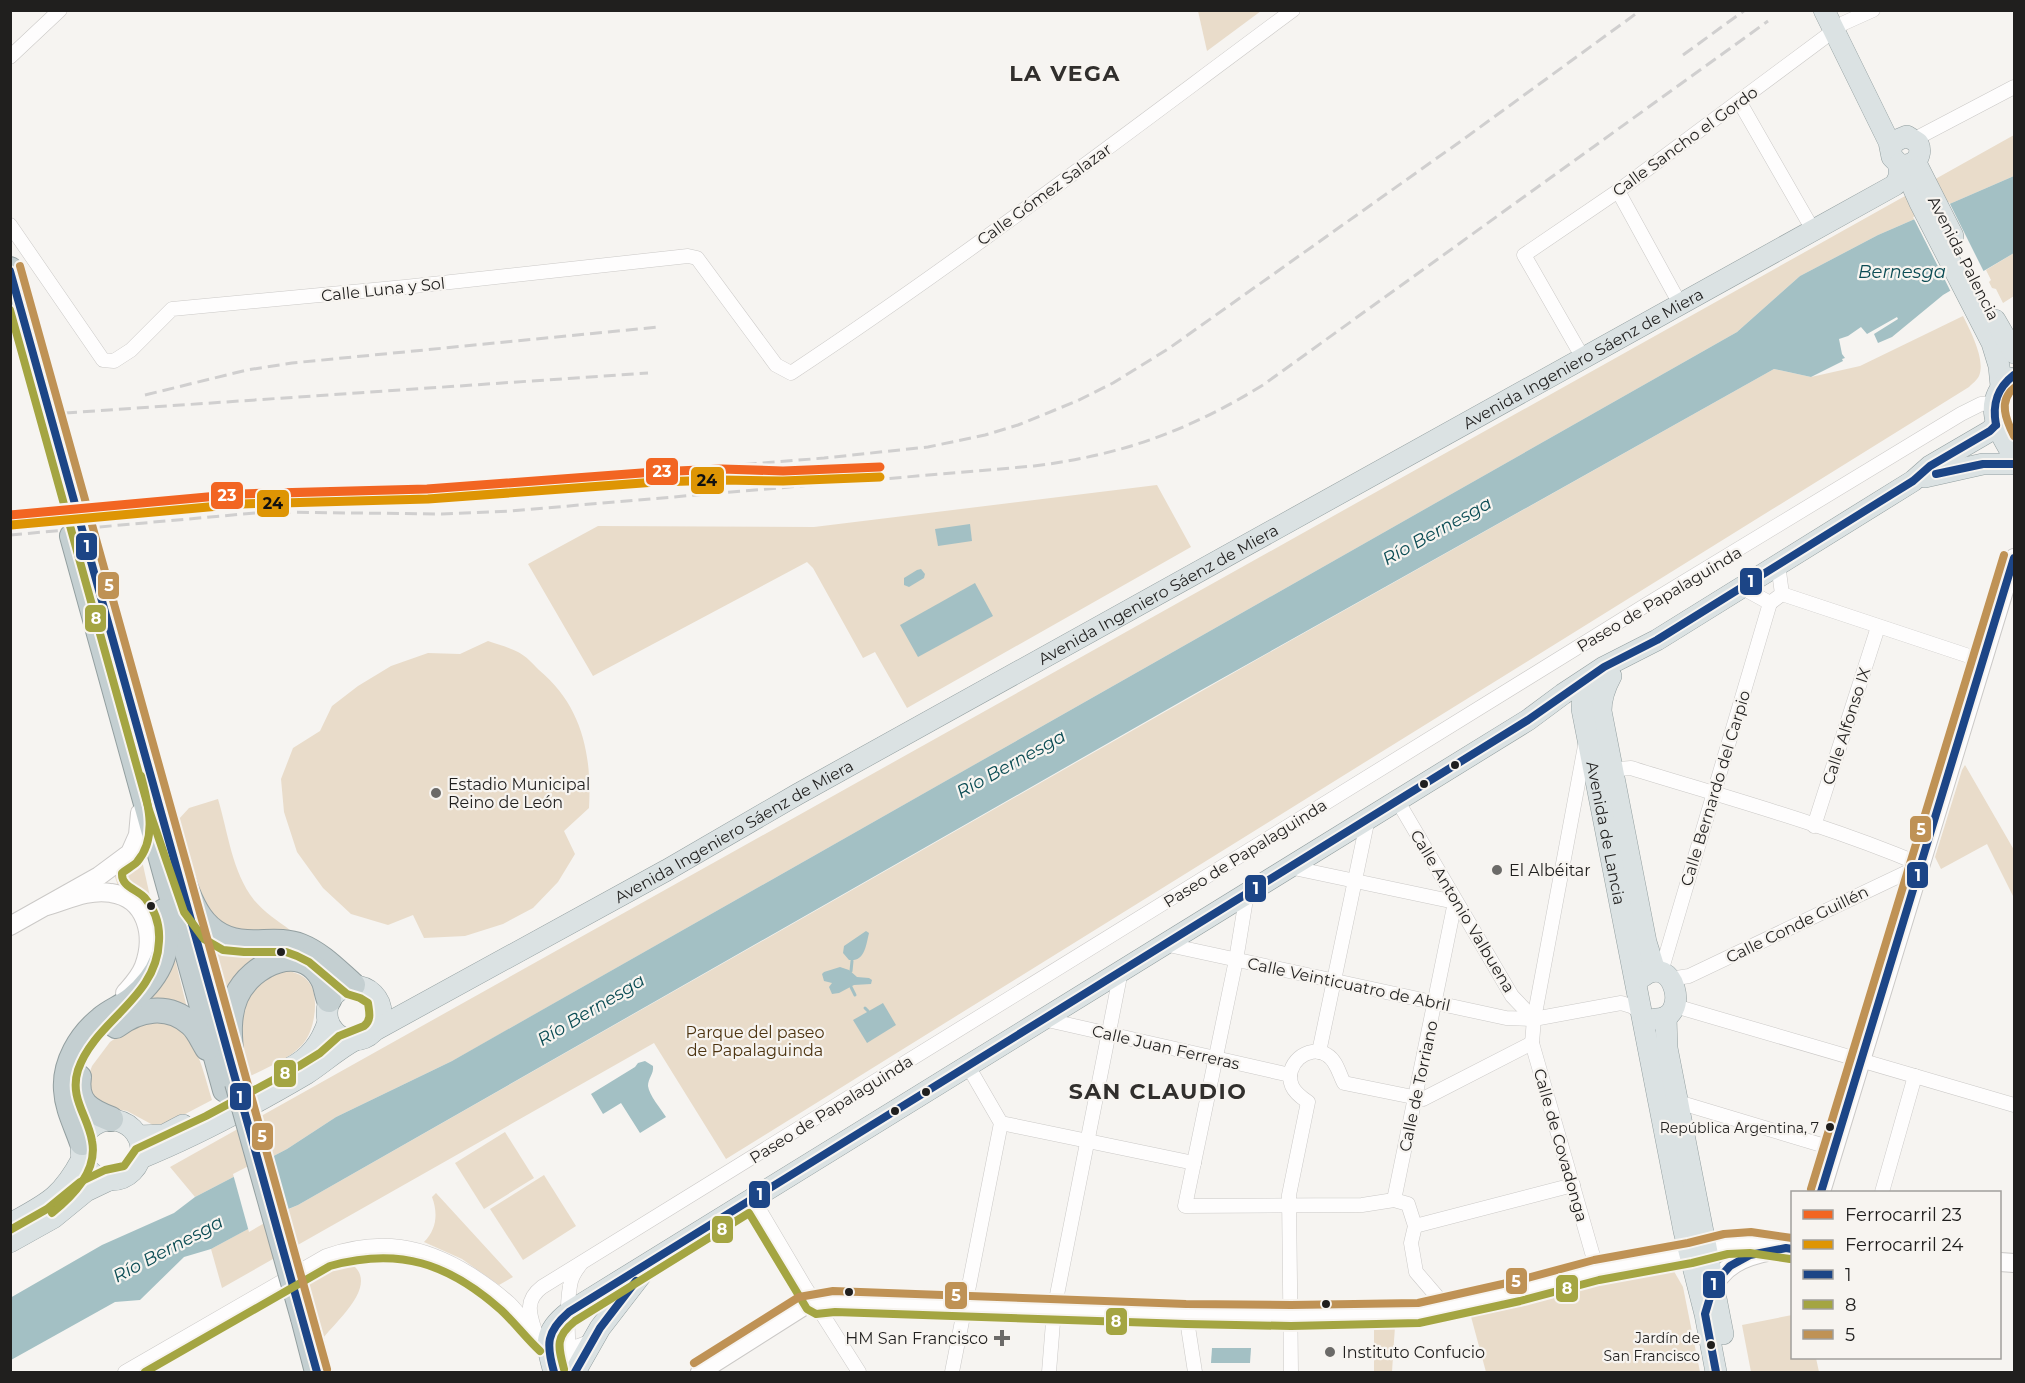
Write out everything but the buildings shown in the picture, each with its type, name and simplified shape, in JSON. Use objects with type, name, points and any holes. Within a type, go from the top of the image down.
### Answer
[{"type":"highway","points":[[10,269],[41,403],[150,810],[228,1075],[295,1321],[317,1372]]},
{"type":"highway","points":[[10,313],[41,403]]},
{"type":"highway","points":[[78,536],[112,684],[228,1075]]},
{"type":"highway","points":[[112,684],[114,719],[150,810],[194,908],[211,931],[227,940],[286,942],[301,946],[315,953],[353,985]]},
{"type":"highway","points":[[82,1151],[68,1103],[67,1069],[77,1046],[100,1019],[131,1000],[155,975],[164,955],[168,938],[150,810]]},
{"type":"highway","points":[[228,1075],[229,1028],[236,998],[250,976],[266,964],[296,960],[317,972],[324,982],[329,1011]]},
{"type":"highway","points":[[111,1119],[86,1107],[78,1091],[79,1073],[88,1053],[96,1044],[130,1016],[152,1010],[167,1011],[181,1016],[193,1025],[228,1075]]},
{"type":"highway","points":[[295,1321],[301,1372]]},
{"type":"main road","name":"Avenida Palencia","points":[[1824,10],[1838,22],[1909,169],[1974,292],[2014,353]]},
{"type":"main road","name":"Avenida Ingeniero Sáenz de Miera","points":[[377,1029],[667,870],[809,788],[1813,230],[1909,169]]},
{"type":"main road","name":"Avenida Palencia","points":[[1974,292],[1999,366],[2003,388],[1996,425]]},
{"type":"main road","points":[[554,1372],[541,1337],[550,1332],[556,1322],[568,1312],[1397,800],[1592,683],[1616,667],[1624,657],[1657,640],[1913,481],[1930,466],[1990,431],[1996,425],[2014,457]]},
{"type":"main road","points":[[1913,481],[1983,464],[2014,465]]},
{"type":"main road","points":[[1821,1191],[2014,558]]},
{"type":"main road","points":[[1573,694],[1627,666],[1657,640]]},
{"type":"main road","name":"Avenida de Lancia","points":[[1611,676],[1591,721],[1595,777],[1641,1012],[1698,1251]]},
{"type":"main road","points":[[1536,716],[1565,709],[1574,711],[1591,721],[1596,703],[1573,694]]},
{"type":"main road","name":"Avenida de Lancia","points":[[1595,777],[1646,942],[1662,974],[1674,985],[1667,1048],[1678,1102],[1698,1251]]},
{"type":"main road","points":[[10,926],[99,876],[130,853],[150,810]]},
{"type":"main road","points":[[114,866],[111,874],[114,888],[119,895]]},
{"type":"main road","points":[[47,906],[101,892],[119,895],[133,901],[141,910],[148,927],[149,939],[144,966],[137,979],[100,1019]]},
{"type":"main road","points":[[1637,988],[1643,976],[1662,974]]},
{"type":"main road","points":[[138,1136],[164,1135],[295,1066],[313,1052],[322,1038],[329,1011],[341,989],[353,985],[366,988],[377,997],[397,1003],[422,1005]]},
{"type":"main road","points":[[141,1158],[212,1125],[304,1075],[355,1040],[370,1035],[377,1029],[381,1015],[377,997]]},
{"type":"main road","points":[[329,1011],[340,1036],[355,1040]]},
{"type":"main road","points":[[1641,1012],[1654,1019],[1670,1011]]},
{"type":"main road","points":[[10,1224],[43,1207],[70,1182],[82,1151],[86,1132],[97,1123],[111,1119],[129,1124],[138,1136],[142,1147],[141,1158],[131,1174],[120,1179],[109,1180],[86,1191],[53,1218],[10,1242]]},
{"type":"main road","points":[[82,1151],[90,1172],[109,1180]]},
{"type":"main road","points":[[700,1372],[804,1306],[834,1301],[1186,1314],[1291,1316],[1419,1313],[1518,1291],[1597,1270],[1726,1244],[1750,1242],[1789,1249]]},
{"type":"main road","points":[[1705,1314],[1714,1284],[1730,1266],[1749,1255],[1789,1249]]},
{"type":"main road","points":[[1698,1251],[1714,1284],[1730,1372]]},
{"type":"main road","points":[[1698,1251],[1705,1314],[1716,1372]]},
{"type":"main road","points":[[574,1372],[594,1339],[651,1261]]},
{"type":"street","points":[[10,57],[60,10]]},
{"type":"street","name":"Calle Gómez Salazar","points":[[791,373],[843,339],[1059,184],[1293,10]]},
{"type":"street","name":"Calle Sancho el Gordo","points":[[1583,358],[1524,255],[1617,191],[1739,101],[1838,22],[1873,10]]},
{"type":"street","points":[[1909,169],[2014,87]]},
{"type":"street","points":[[1739,101],[1813,230]]},
{"type":"street","points":[[1617,191],[1680,304]]},
{"type":"street","name":"Calle Luna y Sol","points":[[10,225],[103,360],[114,361],[130,350],[171,309],[405,287],[688,256],[697,258],[776,365],[791,373]]},
{"type":"street","name":"Paseo de Papalaguinda","points":[[541,1337],[530,1318],[530,1300],[534,1293],[1646,605],[1981,404],[2003,388]]},
{"type":"street","points":[[1778,564],[1782,594]]},
{"type":"street","points":[[1741,587],[1770,603],[1782,594]]},
{"type":"street","points":[[1782,594],[1984,661]]},
{"type":"street","name":"Calle Bernardo del Carpio","points":[[1662,974],[1770,603]]},
{"type":"street","name":"Calle Alfonso IX","points":[[1814,826],[1878,627]]},
{"type":"street","name":"Calle de Covadonga","points":[[1591,721],[1595,777],[1534,1019],[1532,1043],[1597,1270]]},
{"type":"street","points":[[1595,777],[1619,769],[1631,768],[1890,851],[1922,865]]},
{"type":"street","name":"Calle Antonio Valbuena","points":[[1397,800],[1512,996],[1534,1019]]},
{"type":"street","points":[[1319,1052],[1368,818]]},
{"type":"street","name":"Calle Conde Guillén","points":[[1662,974],[1689,976],[1922,865]]},
{"type":"street","points":[[1289,867],[1455,902]]},
{"type":"street","points":[[1247,893],[1236,960],[1185,1206],[1362,1205],[1394,1200],[1408,1204],[1415,1226],[1411,1243],[1416,1272],[1446,1307]]},
{"type":"street","name":"Calle de Torriano","points":[[1394,1200],[1455,902]]},
{"type":"street","name":"Calle Veinticuatro de Abril","points":[[1164,944],[1506,1018],[1534,1019],[1621,1003]]},
{"type":"street","points":[[1049,1372],[1054,1310],[1121,971]]},
{"type":"street","points":[[1621,1003],[1637,988]]},
{"type":"street","points":[[1621,1003],[1631,1005],[1641,1012]]},
{"type":"street","points":[[1670,1011],[1862,1060],[2014,1105]]},
{"type":"street","name":"Calle Juan Ferreras","points":[[1043,1019],[1290,1075]]},
{"type":"street","points":[[1292,1372],[1289,1195],[1308,1102],[1295,1091],[1291,1084],[1290,1075],[1295,1061],[1301,1055],[1309,1052],[1319,1052],[1328,1056],[1335,1064],[1344,1083],[1423,1099],[1532,1043]]},
{"type":"street","points":[[952,1372],[1001,1123],[968,1066]]},
{"type":"street","points":[[1882,1191],[1915,1076]]},
{"type":"street","points":[[1678,1102],[1835,1149]]},
{"type":"street","points":[[1001,1123],[1194,1163]]},
{"type":"street","points":[[1415,1226],[1573,1185]]},
{"type":"street","points":[[753,1198],[859,1372]]},
{"type":"street","points":[[125,1372],[326,1256],[361,1247],[389,1245],[417,1249],[449,1261],[492,1289],[509,1303],[541,1337],[559,1347],[570,1348],[594,1339]]},
{"type":"street","points":[[570,1372],[568,1312],[570,1285],[574,1272],[581,1263]]},
{"type":"street","points":[[1186,1314],[1195,1372]]},
{"type":"green space","points":[[1198,10],[1261,11],[1207,51]]},
{"type":"green space","points":[[2014,135],[2014,176],[1878,235],[1800,276],[1737,332],[454,1060],[336,1117],[287,1149],[195,1197],[170,1167]]},
{"type":"green space","points":[[2014,253],[2014,296],[2003,303],[1996,289],[1992,288],[1986,270]]},
{"type":"green space","name":"Parque del paseo de Papalaguinda","points":[[1963,316],[1976,345],[1981,369],[1979,376],[1969,387],[726,1159],[654,1043],[222,1288],[211,1249],[264,1220],[298,1205],[1281,646],[1774,369],[1811,377],[1860,366]]},
{"type":"green space","points":[[1157,485],[1191,547],[907,708],[875,652],[863,658],[813,568],[807,562],[593,676],[528,564],[598,526],[814,527]]},
{"type":"green space","name":"Estadio Municipal Reino de León","points":[[488,641],[514,650],[527,658],[554,684],[575,715],[586,750],[589,808],[564,831],[575,854],[558,882],[533,908],[503,924],[465,936],[424,938],[413,915],[388,925],[351,914],[323,888],[297,852],[284,812],[281,779],[293,748],[320,731],[332,706],[358,686],[391,666],[428,653],[460,654]]},
{"type":"green space","points":[[1965,765],[2014,850],[2014,898],[1987,844],[1941,869],[1935,857]]},
{"type":"green space","points":[[218,799],[240,877],[254,900],[290,930],[288,933],[257,933],[224,927],[200,900],[178,820],[189,808]]},
{"type":"green space","points":[[138,853],[143,865],[155,919],[119,889],[114,874]]},
{"type":"green space","points":[[208,940],[262,953],[262,956],[230,992],[224,992],[220,988]]},
{"type":"green space","points":[[173,951],[188,1012],[145,1007]]},
{"type":"green space","points":[[286,970],[306,978],[313,990],[315,1007],[310,1033],[302,1045],[290,1055],[246,1078],[240,1053],[238,1030],[246,1000],[262,977]]},
{"type":"green space","points":[[167,1020],[186,1036],[192,1045],[202,1065],[212,1100],[166,1124],[153,1125],[127,1111],[100,1106],[92,1101],[87,1080],[92,1066],[110,1042],[139,1022]]},
{"type":"green space","points":[[505,1132],[534,1178],[484,1209],[455,1163]]},
{"type":"green space","points":[[544,1175],[576,1226],[523,1260],[490,1209]]},
{"type":"green space","points":[[436,1193],[513,1277],[499,1285],[462,1259],[424,1242],[434,1226],[436,1215],[432,1197]]},
{"type":"green space","points":[[347,1261],[357,1269],[361,1278],[360,1289],[348,1309],[324,1337],[333,1372],[328,1372],[302,1279]]},
{"type":"green space","points":[[1671,1266],[1683,1287],[1700,1372],[1486,1372],[1470,1313]]},
{"type":"green space","points":[[1791,1315],[1791,1359],[1816,1359],[1819,1372],[1751,1372],[1742,1325]]},
{"type":"green space","points":[[1395,1326],[1392,1372],[1374,1372],[1374,1327]]},
{"type":"water","name":"Bernesga","points":[[2014,176],[2014,253],[1943,295],[1892,337],[1878,343],[1874,334],[1898,319],[1897,317],[1867,334],[1861,327],[1839,339],[1845,358],[1842,359],[1843,361],[1811,377],[1774,369],[1196,693],[298,1205],[274,1215],[211,1249],[184,1257],[140,1300],[115,1302],[11,1360],[10,1298],[102,1245],[174,1213],[195,1197],[287,1149],[336,1117],[452,1061],[1737,332],[1800,276],[1878,235]]},
{"type":"water","points":[[970,524],[972,541],[938,546],[935,529]]},
{"type":"water","points":[[921,569],[925,574],[924,578],[909,587],[904,585],[904,578]]},
{"type":"water","points":[[975,583],[993,616],[918,657],[900,625]]},
{"type":"water","points":[[866,931],[869,933],[862,956],[849,960],[843,953],[844,946]]},
{"type":"water","points":[[840,967],[849,970],[857,977],[869,978],[872,980],[871,984],[854,985],[832,994],[829,987],[832,983],[824,981],[822,974]]},
{"type":"water","points":[[883,1003],[896,1025],[867,1043],[853,1020]]},
{"type":"water","points":[[645,1061],[653,1066],[648,1083],[649,1090],[666,1117],[640,1133],[621,1103],[603,1114],[591,1094],[638,1063]]},
{"type":"water","points":[[1212,1348],[1251,1348],[1250,1363],[1211,1363]]},
{"type":"pier","points":[[1949,202],[1985,274],[1952,294],[1913,217]]},
{"type":"pier","points":[[268,1156],[275,1217],[249,1232],[233,1174]]},
{"type":"waterway","points":[[851,971],[852,961]]},
{"type":"waterway","points":[[851,987],[855,995]]},
{"type":"waterway","points":[[865,1008],[868,1011]]},
{"type":"railway","points":[[655,472],[928,447],[985,435],[1018,425],[1077,401],[1113,383],[1168,349],[1641,10]]},
{"type":"railway","points":[[1683,55],[1745,10]]},
{"type":"railway","points":[[10,535],[266,512],[442,514],[510,511],[1034,466],[1125,448],[1208,416],[1263,385],[1768,21]]},
{"type":"railway","points":[[145,395],[247,370],[292,363],[658,327]]},
{"type":"railway","points":[[65,413],[648,373]]},
{"type":"rail line","name":"23","points":[[10,515],[240,494],[427,489],[722,469],[783,471],[880,467]]},
{"type":"rail line","name":"24","points":[[11,525],[241,504],[428,499],[656,482],[783,481],[880,477]]},
{"type":"transit line","name":"5","points":[[20,266],[327,1369]]},
{"type":"transit line","name":"1","points":[[10,271],[317,1372]]},
{"type":"transit line","name":"8","points":[[10,310],[149,810],[184,912],[204,939],[223,950],[286,952],[309,962],[347,994],[368,1003],[369,1015],[364,1026],[339,1036],[320,1053],[299,1066],[206,1116],[136,1149],[124,1166],[105,1170],[80,1182],[47,1209],[10,1230]]},
{"type":"transit line","name":"1","points":[[1996,425],[1997,397],[2003,385],[2014,375]]},
{"type":"transit line","name":"5","points":[[2014,388],[2009,393],[2005,405],[2008,424],[2014,436]]},
{"type":"transit line","name":"1","points":[[554,1372],[549,1346],[550,1339],[556,1326],[569,1312],[1528,720],[1604,667],[1657,640],[1913,481],[1930,466],[1990,431],[1996,425]]},
{"type":"transit line","name":"1","points":[[1936,474],[1983,464],[2014,464]]},
{"type":"transit line","name":"5","points":[[1811,1189],[2004,555]]},
{"type":"transit line","name":"1","points":[[1821,1191],[2014,558]]},
{"type":"transit line","name":"8","points":[[52,1213],[75,1191],[88,1172],[91,1163],[92,1141],[77,1098],[78,1070],[86,1052],[137,994],[148,979],[156,961],[159,935],[154,913],[145,898],[127,885],[122,878],[122,873],[137,862],[147,842],[150,820],[141,776]]},
{"type":"transit line","name":"8","points":[[564,1369],[560,1354],[561,1337],[575,1321],[749,1213],[807,1309],[816,1314],[835,1312],[1291,1326],[1419,1323],[1520,1301],[1599,1280],[1728,1254],[1750,1253],[1790,1259]]},
{"type":"transit line","name":"5","points":[[694,1363],[799,1297],[833,1291],[1186,1304],[1418,1303],[1516,1281],[1594,1260],[1724,1234],[1751,1232],[1791,1238]]},
{"type":"transit line","name":"1","points":[[1716,1372],[1705,1314],[1714,1284],[1730,1266],[1750,1255],[1791,1249]]},
{"type":"transit line","name":"8","points":[[145,1372],[330,1266],[378,1258],[422,1263],[442,1270],[462,1281],[501,1310],[540,1351]]},
{"type":"transit line","name":"1","points":[[575,1372],[600,1328],[636,1281]]},
{"type":"place","name":"Estadio Municipal Reino de León","points":[[436,793]]},
{"type":"place","name":"El Albéitar","points":[[1497,870]]},
{"type":"place","name":"República Argentina, 7","points":[[1830,1127]]},
{"type":"place","name":"HM San Francisco","points":[[1002,1338]]},
{"type":"place","name":"Jardín de San Francisco","points":[[1711,1345]]},
{"type":"place","name":"Instituto Confucio","points":[[1330,1352]]},
{"type":"district","name":"LA VEGA","points":[[1065,73]]},
{"type":"district","name":"SAN CLAUDIO","points":[[1158,1091]]},
{"type":"water label","name":"Río Bernesga","points":[[1437,531]]},
{"type":"water label","name":"Río Bernesga","points":[[1011,764]]},
{"type":"water label","name":"Río Bernesga","points":[[591,1010]]},
{"type":"water label","name":"Río Bernesga","points":[[168,1249]]}]
